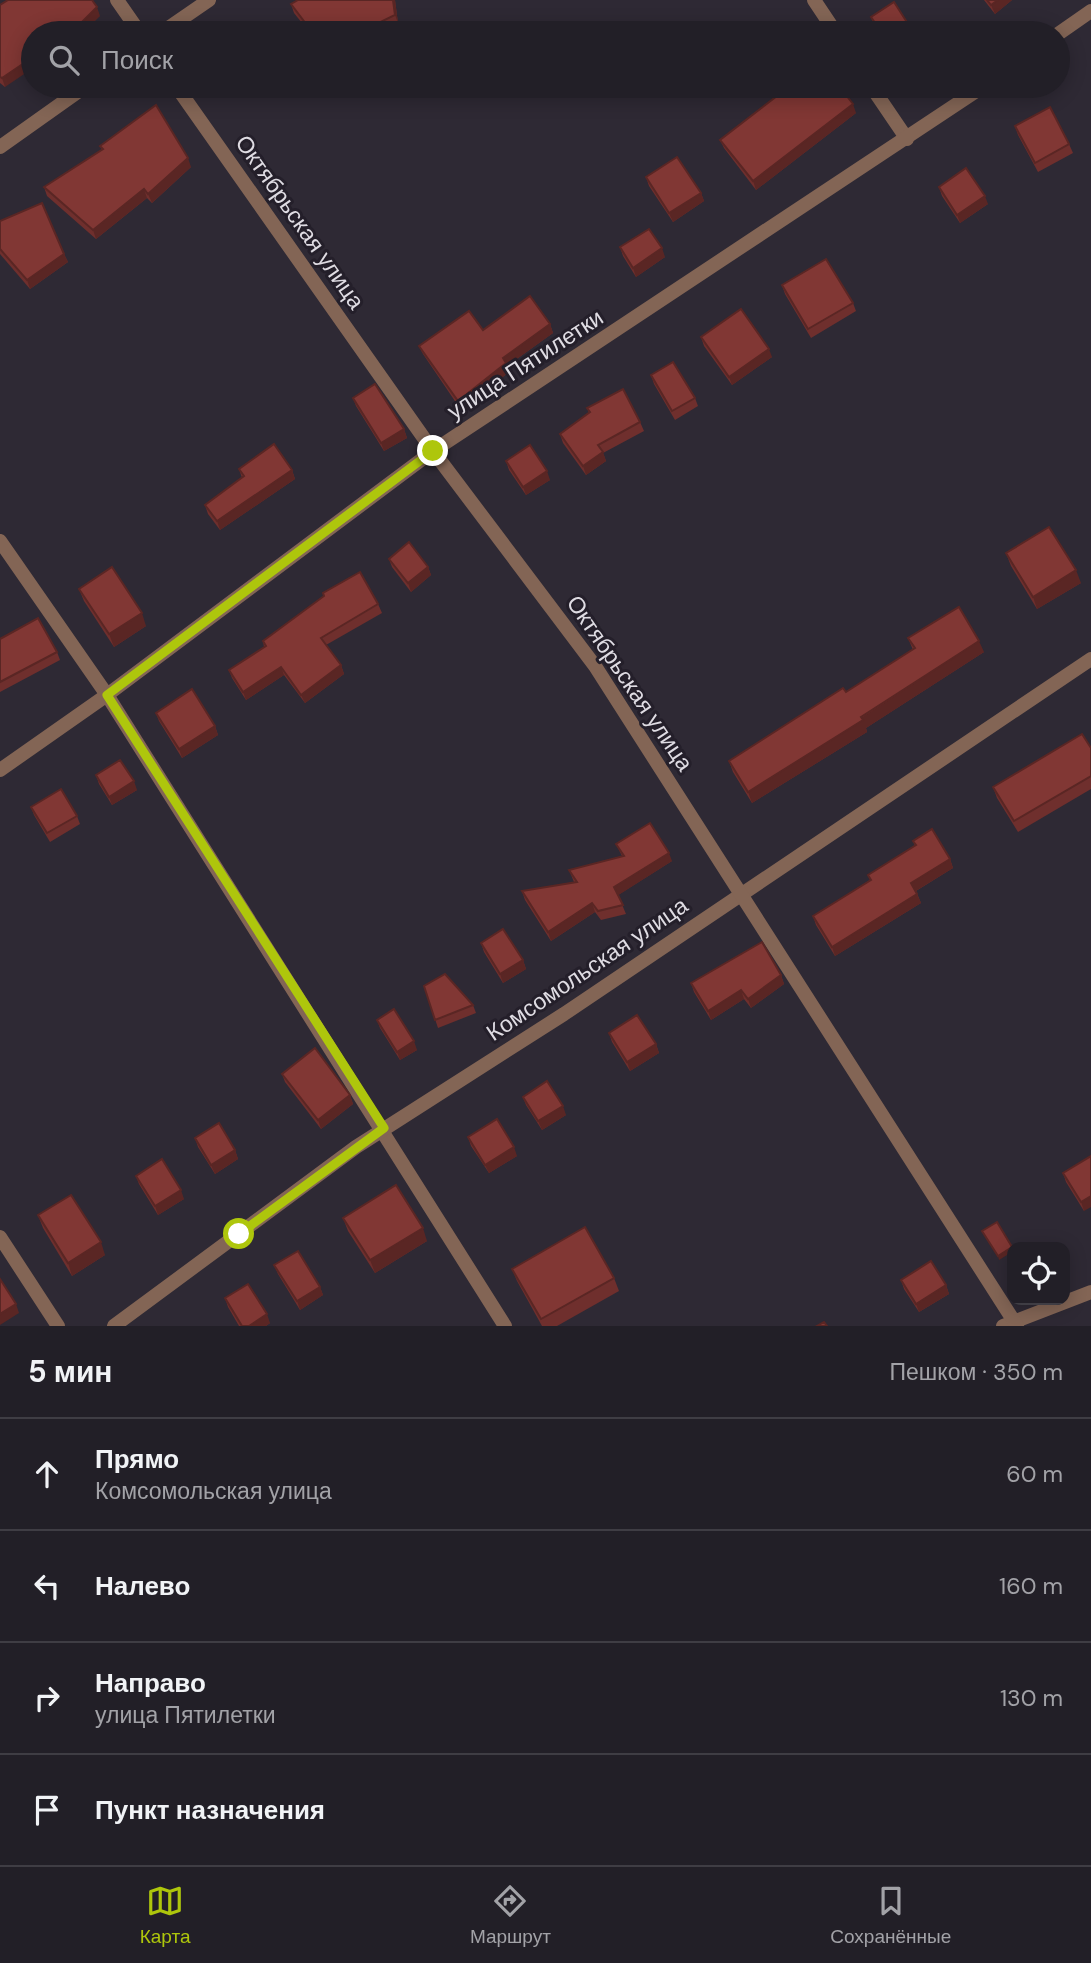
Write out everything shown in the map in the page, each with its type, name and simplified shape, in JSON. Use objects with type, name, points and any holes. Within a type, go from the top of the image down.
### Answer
[{"type":"street","points":[[117,0],[132,21]]},
{"type":"street","points":[[178,21],[209,0]]},
{"type":"street","points":[[814,0],[828,21]]},
{"type":"street","points":[[1070,26],[1091,11]]},
{"type":"street","points":[[0,147],[69,98]]},
{"type":"street","name":"Октябрьская улица","points":[[184,98],[433,451],[594,666],[742,893],[1011,1324]]},
{"type":"street","points":[[879,98],[907,139]]},
{"type":"street","name":"улица Пятилетки","points":[[0,769],[107,695],[433,451],[967,98]]},
{"type":"street","points":[[0,541],[107,695],[384,1128],[505,1326]]},
{"type":"street","name":"Комсомольская улица","points":[[114,1326],[384,1128],[564,1014],[1091,659]]},
{"type":"street","points":[[0,1237],[58,1326]]},
{"type":"street","points":[[1011,1324],[1091,1292]]},
{"type":"building","points":[[8,0],[92,0],[97,7],[83,21],[21,21],[21,65],[2,78],[0,5]]},
{"type":"building","points":[[298,0],[393,0],[395,15],[383,21],[304,21],[291,4]]},
{"type":"building","points":[[894,2],[906,21],[874,21],[871,17]]},
{"type":"building","points":[[774,98],[848,98],[853,104],[753,181],[720,140]]},
{"type":"building","points":[[156,105],[188,158],[148,194],[144,189],[93,230],[44,187],[103,149],[100,146]]},
{"type":"building","points":[[1050,107],[1069,144],[1035,163],[1015,126]]},
{"type":"building","points":[[677,157],[701,193],[669,213],[646,177]]},
{"type":"building","points":[[966,168],[985,196],[957,215],[939,187]]},
{"type":"building","points":[[42,203],[64,254],[27,280],[0,249],[0,221]]},
{"type":"building","points":[[649,229],[662,248],[633,268],[620,247]]},
{"type":"building","points":[[826,259],[853,303],[808,329],[782,285]]},
{"type":"building","points":[[530,296],[550,324],[503,358],[506,363],[458,401],[419,346],[469,311],[483,330]]},
{"type":"building","points":[[741,309],[769,349],[729,377],[701,337]]},
{"type":"building","points":[[673,362],[695,398],[672,411],[651,375]]},
{"type":"building","points":[[375,384],[404,429],[381,443],[353,398]]},
{"type":"building","points":[[623,389],[640,422],[598,445],[603,452],[583,466],[560,434],[590,412],[587,408]]},
{"type":"building","points":[[274,444],[292,470],[217,521],[205,505],[244,476],[239,469]]},
{"type":"building","points":[[530,445],[547,471],[523,487],[506,461]]},
{"type":"building","points":[[1049,527],[1076,570],[1033,597],[1006,553]]},
{"type":"building","points":[[409,542],[428,567],[408,583],[389,559]]},
{"type":"building","points":[[112,567],[142,613],[109,634],[79,589]]},
{"type":"building","points":[[360,572],[378,604],[321,638],[341,665],[301,695],[281,667],[243,692],[229,670],[266,646],[263,641],[324,596],[323,593]]},
{"type":"building","points":[[959,607],[979,641],[861,717],[863,720],[748,792],[729,761],[843,688],[846,692],[915,648],[908,638]]},
{"type":"building","points":[[38,618],[57,652],[0,682],[0,639]]},
{"type":"building","points":[[192,689],[215,726],[179,749],[156,713]]},
{"type":"building","points":[[1082,734],[1091,748],[1091,776],[1014,821],[993,787]]},
{"type":"building","points":[[120,760],[134,781],[109,797],[96,775]]},
{"type":"building","points":[[61,789],[77,816],[47,833],[31,807]]},
{"type":"building","points":[[650,823],[669,853],[614,887],[623,905],[598,911],[592,903],[548,932],[522,891],[577,882],[569,870],[624,856],[616,844]]},
{"type":"building","points":[[932,829],[950,859],[911,883],[917,894],[832,947],[813,916],[871,880],[868,875],[916,845],[913,841]]},
{"type":"building","points":[[503,929],[523,960],[500,974],[481,943]]},
{"type":"building","points":[[762,942],[781,975],[748,999],[741,990],[708,1011],[691,983]]},
{"type":"building","points":[[445,974],[473,1005],[435,1020],[424,986]]},
{"type":"building","points":[[394,1009],[414,1041],[397,1052],[377,1020]]},
{"type":"building","points":[[637,1015],[656,1044],[627,1062],[609,1033]]},
{"type":"building","points":[[315,1048],[350,1095],[318,1120],[282,1074]]},
{"type":"building","points":[[547,1081],[563,1106],[538,1121],[523,1097]]},
{"type":"building","points":[[497,1119],[514,1147],[485,1165],[468,1137]]},
{"type":"building","points":[[219,1123],[235,1150],[211,1165],[195,1138]]},
{"type":"building","points":[[1091,1156],[1091,1196],[1081,1202],[1063,1173]]},
{"type":"building","points":[[162,1159],[181,1190],[155,1206],[136,1176]]},
{"type":"building","points":[[396,1185],[423,1228],[370,1260],[343,1218]]},
{"type":"building","points":[[71,1195],[101,1242],[68,1263],[38,1215]]},
{"type":"building","points":[[997,1222],[1009,1242],[1007,1250],[998,1256],[982,1231]]},
{"type":"building","points":[[585,1227],[614,1278],[541,1319],[512,1269]]},
{"type":"building","points":[[298,1251],[320,1287],[297,1301],[274,1265]]},
{"type":"building","points":[[931,1261],[946,1285],[916,1304],[901,1280]]},
{"type":"building","points":[[0,1279],[16,1304],[0,1314]]},
{"type":"building","points":[[248,1284],[267,1314],[249,1326],[242,1326],[225,1298]]},
{"type":"route","points":[[239,1234],[384,1128],[107,695],[433,451]]}]
